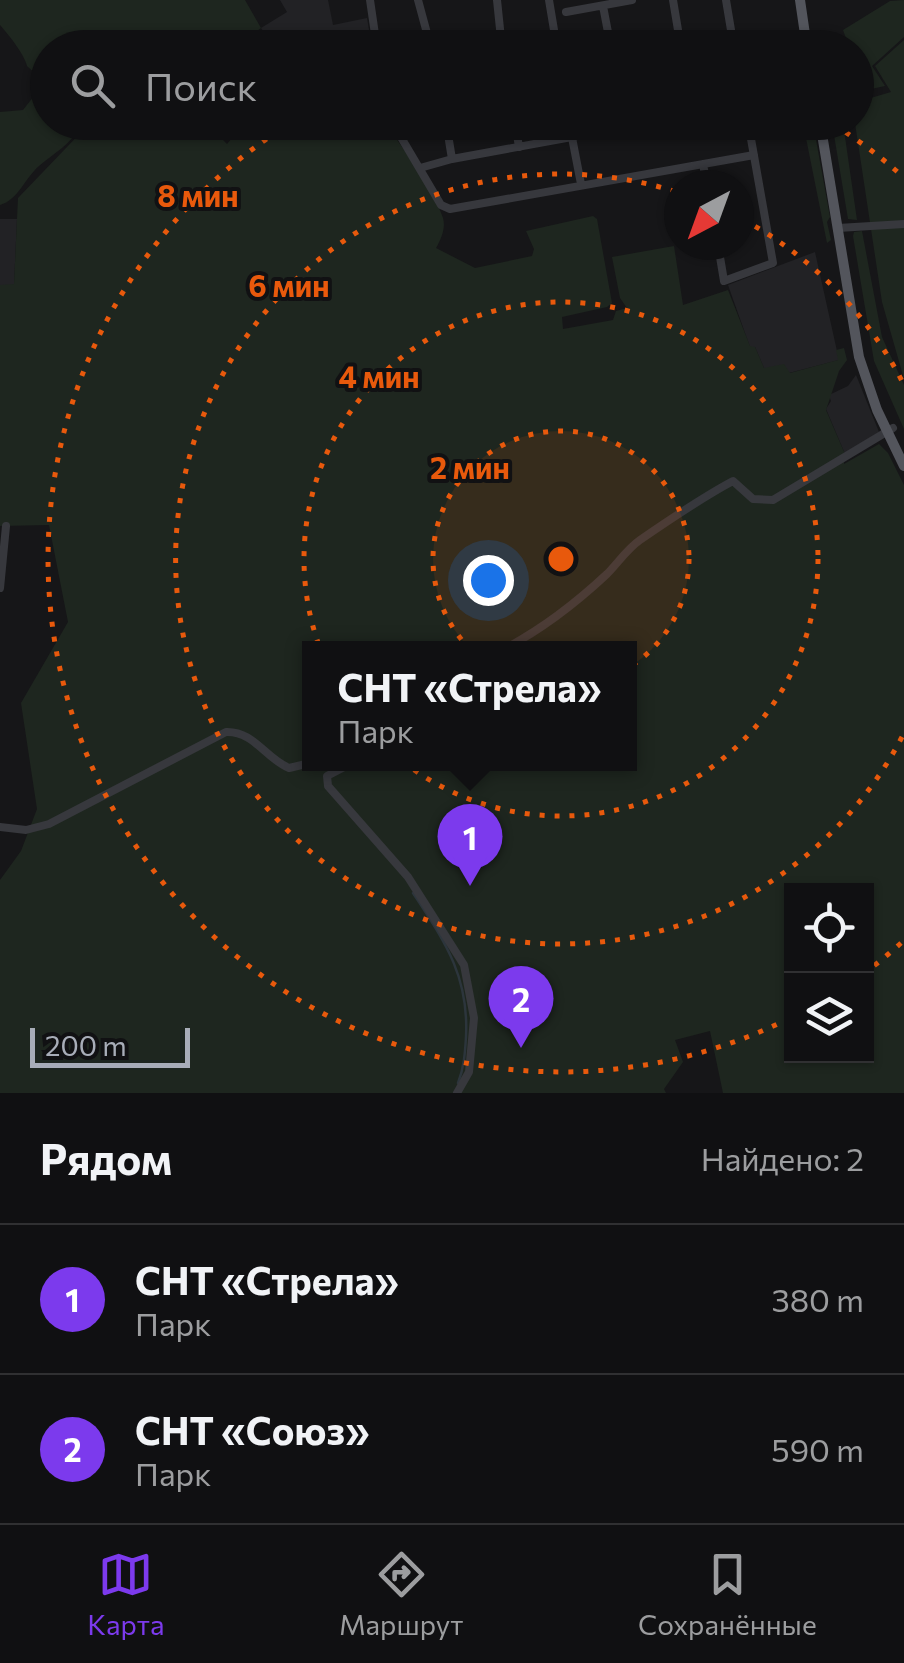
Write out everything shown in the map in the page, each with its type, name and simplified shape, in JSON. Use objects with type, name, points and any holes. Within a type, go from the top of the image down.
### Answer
[{"type":"main road","points":[[802,0],[807,30]]},
{"type":"main road","points":[[826,140],[861,352],[902,457]]},
{"type":"street","points":[[370,0],[374,30]]},
{"type":"street","points":[[418,0],[426,30]]},
{"type":"street","points":[[497,0],[500,30]]},
{"type":"street","points":[[549,0],[554,30]]},
{"type":"street","points":[[566,12],[632,0]]},
{"type":"street","points":[[672,0],[678,30]]},
{"type":"street","points":[[726,0],[731,30]]},
{"type":"street","points":[[603,6],[607,30]]},
{"type":"street","points":[[403,140],[441,204],[450,209],[754,155]]},
{"type":"street","points":[[449,140],[452,158]]},
{"type":"street","points":[[519,140],[520,147]]},
{"type":"street","points":[[420,168],[452,158],[560,140]]},
{"type":"street","points":[[572,140],[581,184]]},
{"type":"street","points":[[720,260],[724,281],[773,263],[751,140]]},
{"type":"street","points":[[703,164],[704,170]]},
{"type":"street","points":[[840,228],[904,224]]},
{"type":"street","points":[[520,641],[535,633],[606,575],[638,541],[704,496],[733,482],[753,500],[772,500],[890,430]]},
{"type":"street","points":[[872,440],[884,442],[902,457]]},
{"type":"street","points":[[0,588],[6,526]]},
{"type":"street","points":[[0,827],[26,830],[49,824],[226,732],[244,734],[272,759],[289,768],[302,765]]},
{"type":"street","points":[[337,771],[328,776],[328,786],[408,876],[464,965],[474,1018],[468,1072],[457,1093]]},
{"type":"shaded area","points":[[0,0],[245,0],[261,28],[30,30],[30,69],[0,25]]},
{"type":"shaded area","points":[[280,0],[328,0],[333,25],[367,18],[369,30],[262,30],[287,12]]},
{"type":"shaded area","points":[[904,0],[904,37],[874,64],[874,30],[843,30],[890,1]]},
{"type":"shaded area","points":[[904,40],[904,379],[882,302],[858,140],[874,140],[874,97],[891,92],[875,66]]},
{"type":"shaded area","points":[[874,69],[885,86],[874,88]]},
{"type":"shaded area","points":[[30,101],[30,140],[70,140],[34,171],[12,198],[0,205],[0,112],[23,110]]},
{"type":"shaded area","points":[[74,140],[223,140],[227,144],[230,140],[397,140],[443,218],[436,248],[475,268],[532,256],[534,249],[526,231],[593,216],[597,219],[612,303],[562,317],[563,329],[613,320],[616,311],[627,308],[620,298],[612,257],[664,248],[664,260],[676,260],[683,305],[728,290],[750,346],[755,347],[764,368],[784,364],[790,373],[838,360],[836,350],[844,348],[847,360],[839,371],[826,410],[845,454],[844,464],[879,444],[904,485],[904,1093],[723,1093],[710,1031],[675,1040],[683,1062],[664,1089],[666,1093],[0,1093],[0,880],[21,851],[37,809],[21,703],[68,622],[49,525],[0,526],[0,285],[14,284],[18,198]]},
{"type":"shaded area","points":[[806,140],[816,140],[830,217],[827,222],[831,240],[827,243]]},
{"type":"shaded area","points":[[835,140],[845,140],[857,220],[848,219]]},
{"type":"shaded area","points":[[0,219],[17,219],[14,285],[0,285]]},
{"type":"shaded area","points":[[862,231],[882,337],[904,385],[904,429],[874,361],[853,236],[854,232]]},
{"type":"shaded area","points":[[815,252],[839,360],[789,373],[764,368],[755,347],[750,347],[728,285]]},
{"type":"shaded area","points":[[856,375],[879,432],[845,454],[826,409],[831,401],[829,395],[848,386]]},
{"type":"waterway","points":[[413,893],[445,944],[459,978],[466,1037],[458,1083]]},
{"type":"place","name":"СНТ «Стрела»","points":[[470,886]]},
{"type":"place","name":"СНТ «Союз»","points":[[521,1048]]}]
